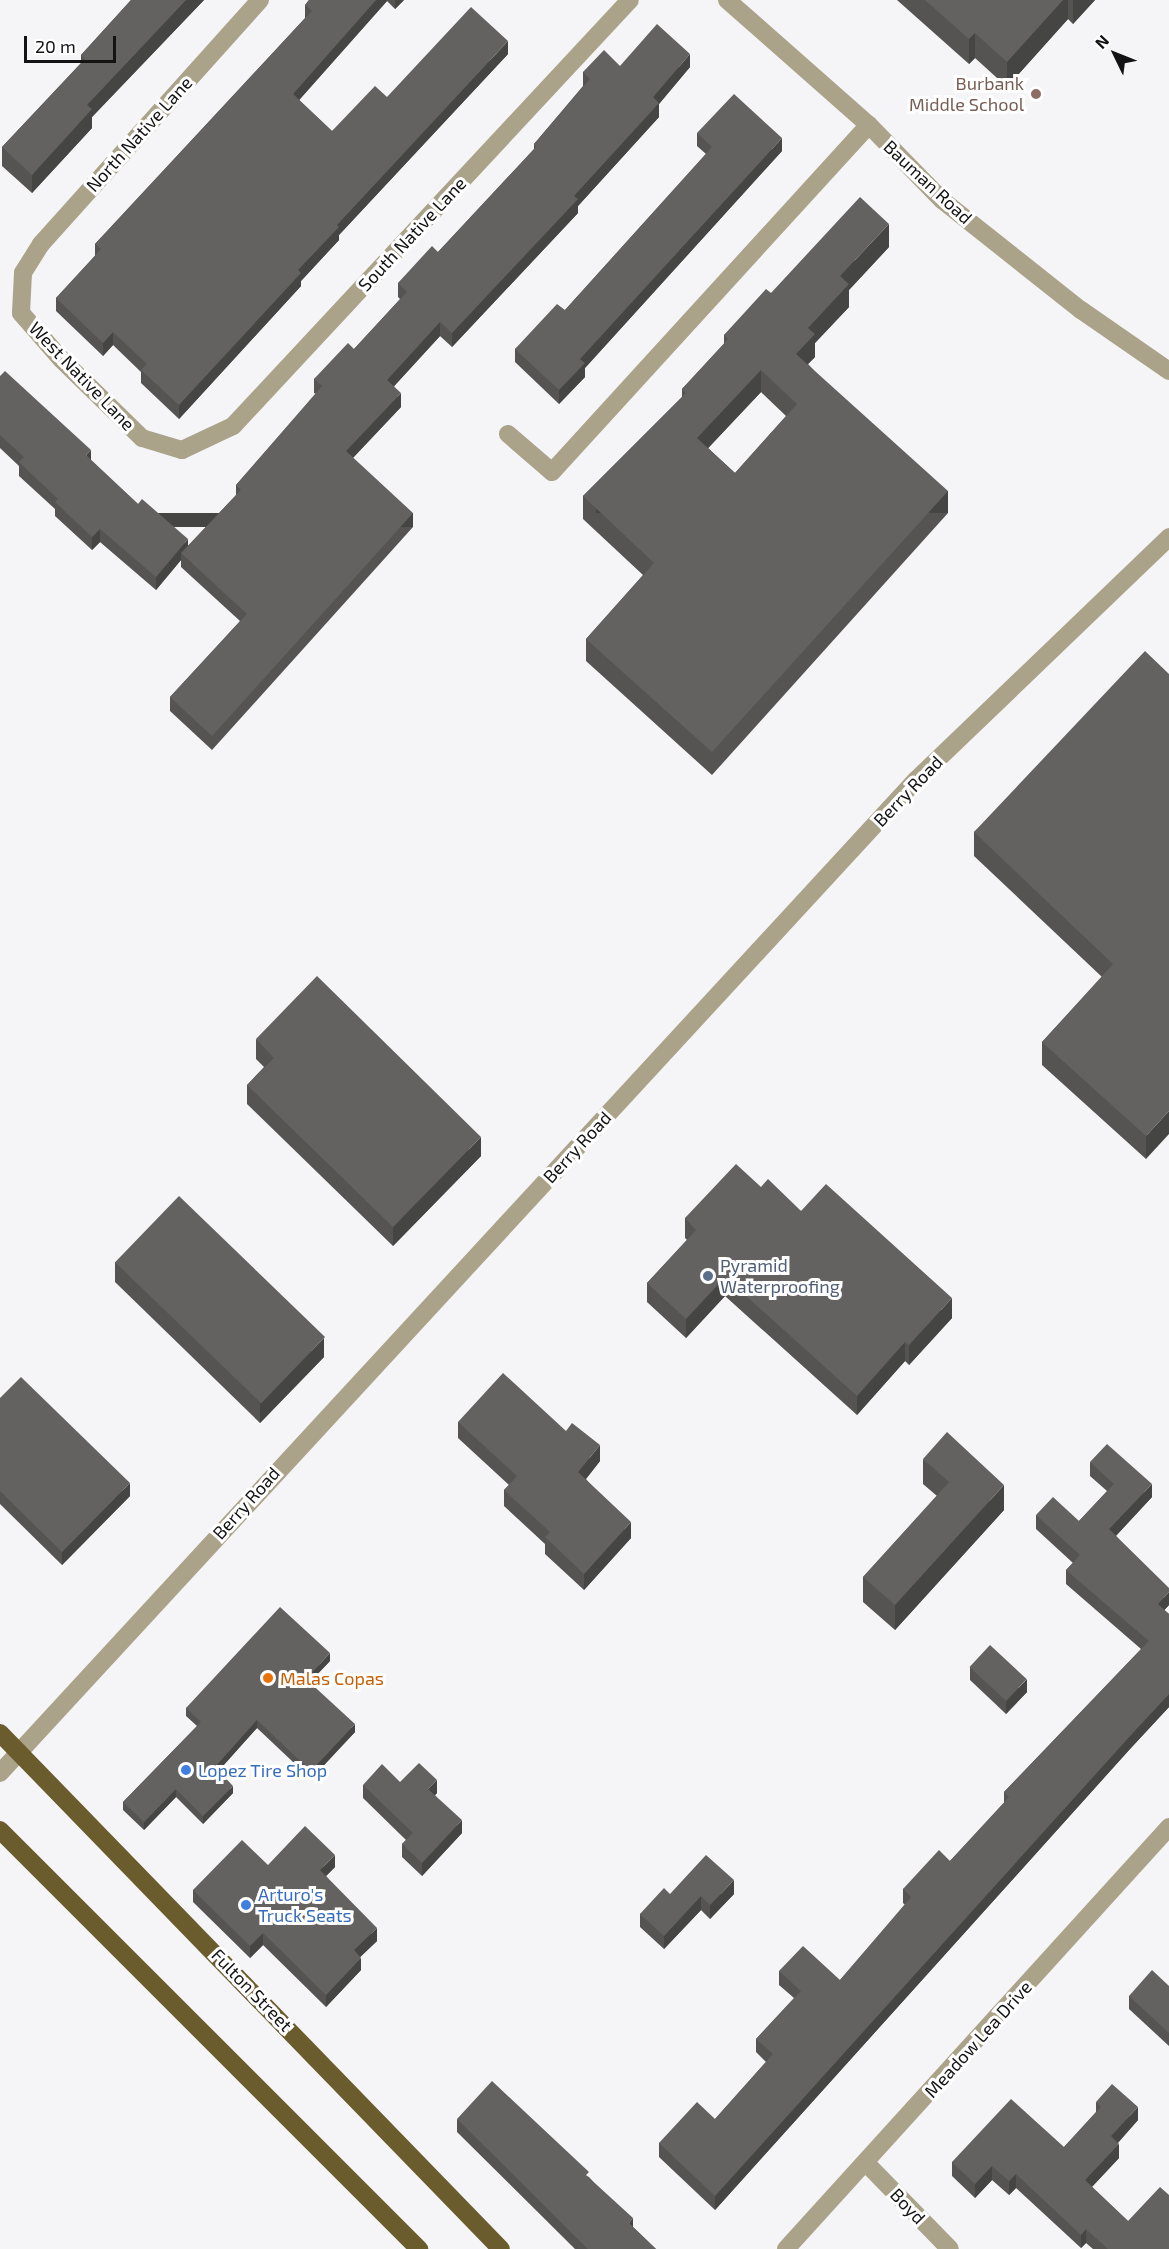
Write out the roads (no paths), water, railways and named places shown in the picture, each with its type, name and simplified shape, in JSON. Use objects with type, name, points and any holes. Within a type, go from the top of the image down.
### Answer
[{"type":"main road","name":"Fulton Street","points":[[0,1733],[501,2249]]},
{"type":"main road","points":[[0,1830],[419,2249]]},
{"type":"street","name":"North Native Lane","points":[[23,273],[41,244],[260,0]]},
{"type":"street","name":"South Native Lane","points":[[182,450],[233,426],[630,0]]},
{"type":"street","name":"Bauman Road","points":[[727,0],[869,125],[942,200],[1081,310],[1169,371]]},
{"type":"street","points":[[508,434],[552,472],[869,125]]},
{"type":"street","name":"West Native Lane","points":[[23,273],[21,313],[61,359],[142,438],[182,450]]},
{"type":"street","name":"Berry Road","points":[[0,1773],[916,780],[1169,537]]},
{"type":"street","name":"Meadow Lea Drive","points":[[786,2249],[1169,1827]]},
{"type":"street","name":"Boyd","points":[[866,2163],[950,2249]]},
{"type":"place","name":"Burbank Middle School","points":[[1036,94]]},
{"type":"place","name":"Pyramid Waterproofing","points":[[708,1276]]},
{"type":"place","name":"Malas Copas","points":[[268,1678]]},
{"type":"place","name":"Lopez Tire Shop","points":[[186,1770]]},
{"type":"place","name":"Arturo's Truck Seats","points":[[246,1905]]}]
